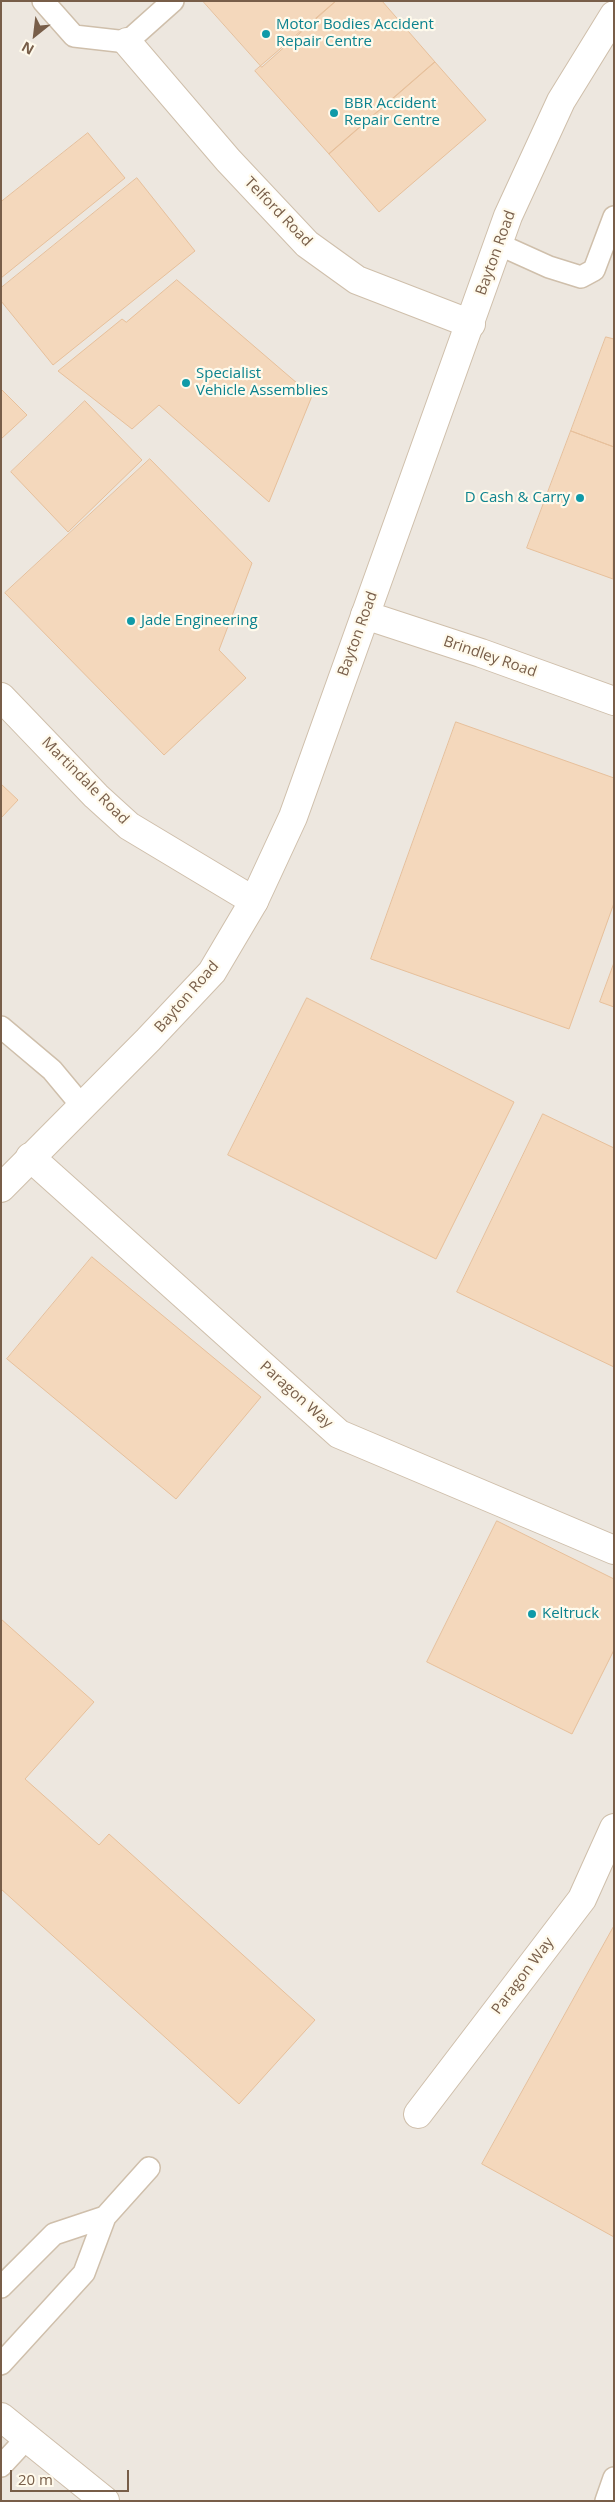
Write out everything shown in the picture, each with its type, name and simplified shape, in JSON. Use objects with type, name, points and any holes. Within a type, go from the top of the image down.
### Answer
[{"type":"street","name":"Bayton Road","points":[[1,1188],[212,972],[254,901],[293,817],[471,324],[508,216],[561,101],[614,15]]},
{"type":"street","name":"Telford Road","points":[[127,42],[228,160],[307,244],[357,280],[471,324]]},
{"type":"street","name":"Brindley Road","points":[[365,615],[481,653],[614,701]]},
{"type":"street","name":"Martindale Road","points":[[1,697],[96,796],[129,826],[254,901]]},
{"type":"street","name":"Paragon Way","points":[[30,1157],[339,1434],[614,1550]]},
{"type":"street","name":"Paragon Way","points":[[418,2114],[582,1899],[614,1828]]},
{"type":"street","points":[[1,2417],[26,2439],[106,2501]]},
{"type":"lane","points":[[43,1],[74,36],[127,42],[173,1]]},
{"type":"lane","points":[[498,244],[549,267],[581,276],[594,270],[614,217]]},
{"type":"lane","points":[[1,1027],[52,1070],[82,1106]]},
{"type":"lane","points":[[1,2364],[84,2273],[104,2217],[149,2168]]},
{"type":"lane","points":[[1,2287],[54,2234],[104,2217]]},
{"type":"lane","points":[[1,2466],[26,2439]]},
{"type":"lane","points":[[606,2501],[614,2478]]},
{"type":"shaded area","points":[[1,1],[614,1],[614,2501],[1,2501]]},
{"type":"building","name":"Motor Bodies Accident Repair Centre","points":[[203,1],[336,1],[262,67]]},
{"type":"building","name":"BBR Accident Repair Centre","points":[[336,1],[382,1],[435,62],[329,154],[255,71]]},
{"type":"building","points":[[435,62],[486,120],[379,212],[329,154]]},
{"type":"building","points":[[88,133],[125,178],[1,278],[1,202]]},
{"type":"building","points":[[137,178],[195,251],[53,365],[1,301],[1,288]]},
{"type":"building","name":"Specialist Vehicle Assemblies","points":[[177,280],[312,396],[269,502],[159,405],[132,429],[58,371],[122,319],[126,322]]},
{"type":"building","points":[[606,337],[614,339],[614,447],[571,431]]},
{"type":"building","points":[[1,389],[27,415],[1,439]]},
{"type":"building","points":[[85,401],[142,460],[68,532],[11,472]]},
{"type":"building","name":"D Cash & Carry","points":[[571,431],[614,447],[613,579],[527,548]]},
{"type":"building","name":"Jade Engineering","points":[[150,459],[252,563],[219,650],[246,678],[164,755],[5,593]]},
{"type":"building","points":[[456,722],[614,778],[614,903],[569,1029],[371,959]]},
{"type":"building","points":[[1,784],[18,800],[1,818]]},
{"type":"building","points":[[614,963],[614,1007],[600,1002]]},
{"type":"building","points":[[307,998],[514,1102],[436,1259],[228,1155]]},
{"type":"building","points":[[543,1114],[614,1148],[614,1367],[457,1292]]},
{"type":"building","points":[[92,1257],[261,1397],[176,1499],[7,1359]]},
{"type":"building","name":"Keltruck","points":[[497,1521],[614,1579],[614,1650],[572,1734],[427,1662]]},
{"type":"building","points":[[1,1619],[94,1702],[25,1779],[99,1845],[109,1834],[315,2020],[239,2104],[1,1889]]},
{"type":"building","points":[[614,1926],[614,2237],[482,2164]]},
{"type":"place","name":"Motor Bodies Accident Repair Centre","points":[[266,34]]},
{"type":"place","name":"BBR Accident Repair Centre","points":[[334,113]]},
{"type":"place","name":"Specialist Vehicle Assemblies","points":[[186,383]]},
{"type":"place","name":"D Cash & Carry","points":[[580,498]]},
{"type":"place","name":"Jade Engineering","points":[[131,621]]},
{"type":"place","name":"Keltruck","points":[[532,1614]]}]
